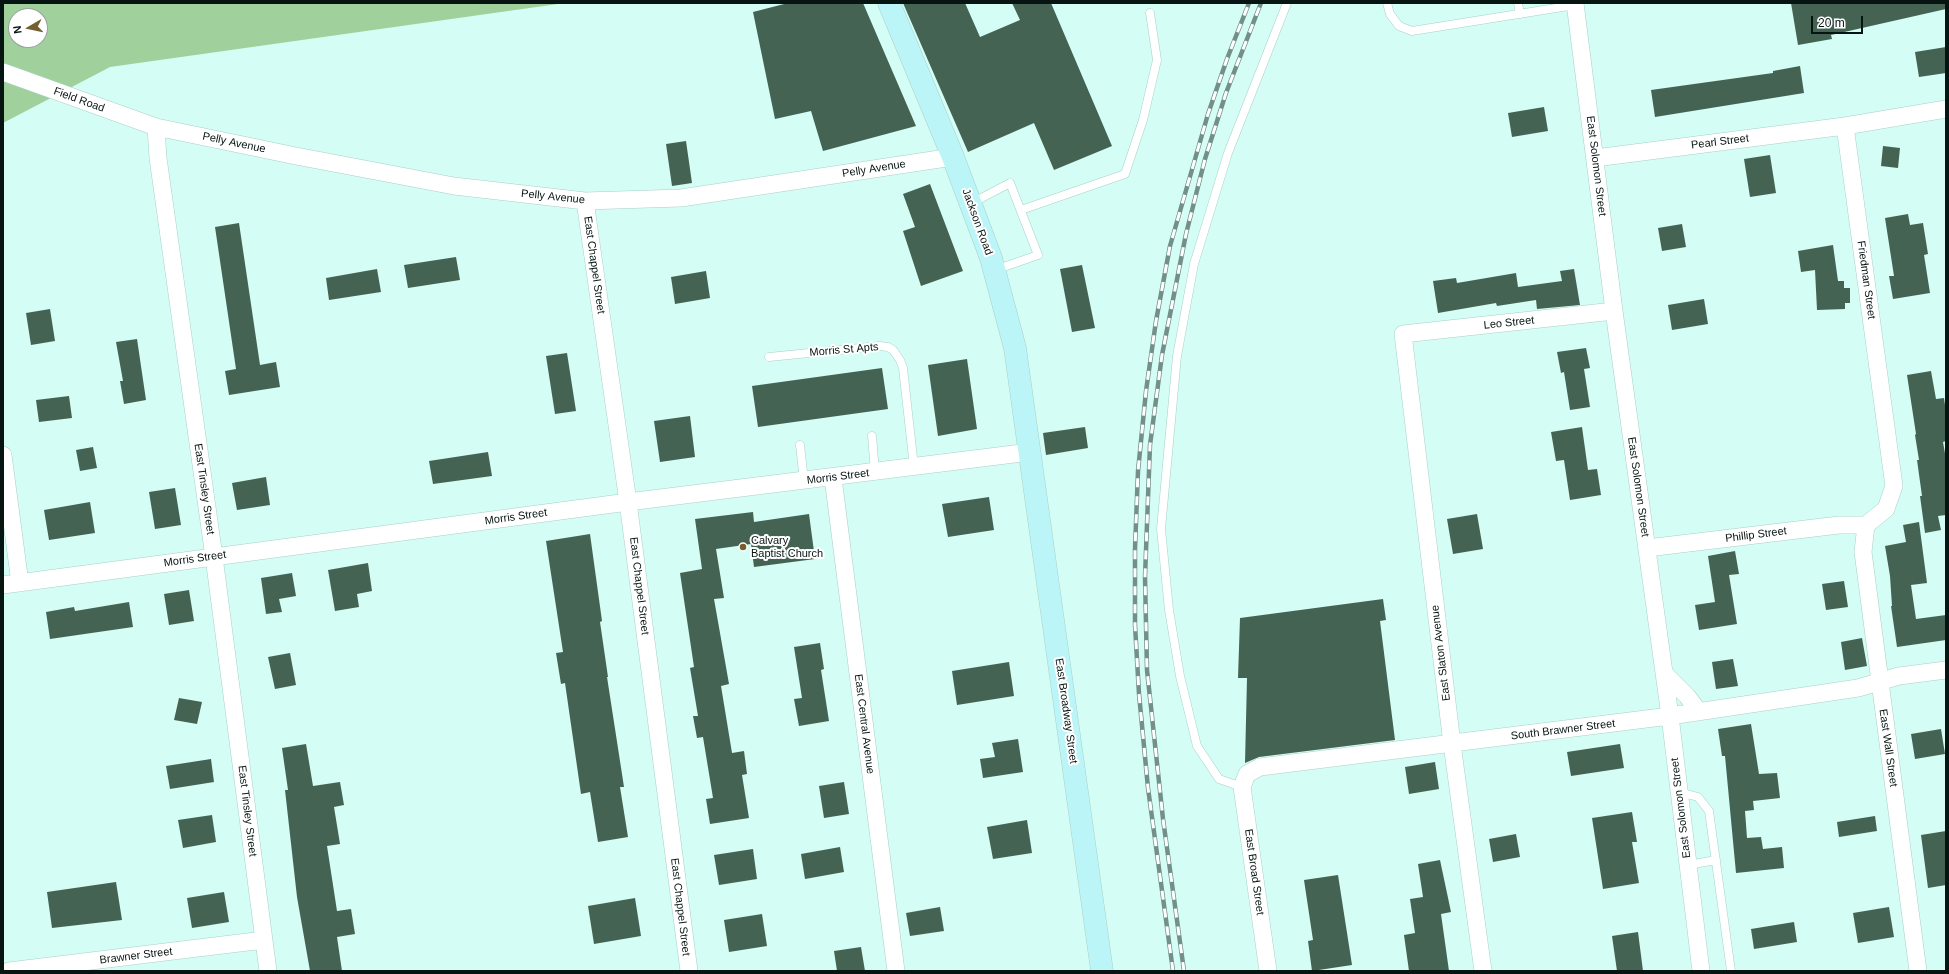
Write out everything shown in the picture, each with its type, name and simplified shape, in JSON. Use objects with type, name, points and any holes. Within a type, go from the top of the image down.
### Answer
[{"type":"main road","name":"Jackson Road","points":[[889,3],[953,157],[994,270],[1015,348],[1030,452]]},
{"type":"main road","name":"East Broadway Street","points":[[1030,452],[1102,971]]},
{"type":"street","name":"East Solomon Street","points":[[1575,4],[1614,311],[1670,716],[1701,971]]},
{"type":"street","name":"Field Road","points":[[3,72],[156,127]]},
{"type":"street","points":[[1844,126],[1946,109]]},
{"type":"street","name":"Pearl Street","points":[[1595,158],[1844,126]]},
{"type":"street","name":"Friedman Street","points":[[1844,126],[1894,486],[1886,509],[1866,525]]},
{"type":"street","name":"Pelly Avenue","points":[[156,127],[296,156],[454,186],[585,201],[681,198],[953,157]]},
{"type":"street","name":"East Tinsley Street","points":[[156,127],[158,158],[214,557],[268,971]]},
{"type":"street","name":"East Chappel Street","points":[[585,201],[628,502],[688,971]]},
{"type":"street","name":"Leo Street","points":[[1403,334],[1614,311]]},
{"type":"street","name":"East Slaton Avenue","points":[[1403,334],[1452,744],[1483,971]]},
{"type":"street","name":"Morris Street","points":[[3,585],[628,502],[833,478],[1030,452]]},
{"type":"street","points":[[3,455],[20,583]]},
{"type":"street","name":"East Central Avenue","points":[[833,478],[896,971]]},
{"type":"street","name":"Phillip Street","points":[[1647,548],[1839,525],[1866,525]]},
{"type":"street","name":"East Wall Street","points":[[1866,525],[1862,552],[1918,971]]},
{"type":"street","name":"South Brawner Street","points":[[1245,781],[1260,767],[1699,712],[1858,688],[1899,676],[1946,670]]},
{"type":"street","points":[[1664,673],[1687,696],[1699,712]]},
{"type":"street","name":"East Broad Street","points":[[1245,781],[1268,971]]},
{"type":"street","name":"Brawner Street","points":[[9,971],[264,940]]},
{"type":"lane","points":[[1245,781],[1219,778],[1197,746],[1180,676],[1170,617],[1161,529],[1177,356],[1194,264],[1228,153],[1286,3]]},
{"type":"lane","points":[[1387,3],[1390,14],[1399,26],[1412,31],[1575,4]]},
{"type":"lane","points":[[1518,3],[1520,14]]},
{"type":"lane","points":[[1021,210],[1125,174],[1144,120],[1157,60],[1150,13]]},
{"type":"lane","points":[[970,203],[1010,183],[1038,255],[994,270]]},
{"type":"lane","name":"Morris St Apts","points":[[769,357],[880,346],[888,347],[893,350],[900,360],[903,368],[914,467]]},
{"type":"lane","points":[[872,436],[875,472]]},
{"type":"lane","points":[[800,445],[804,481]]},
{"type":"lane","points":[[1679,792],[1698,797],[1710,811],[1731,971]]},
{"type":"lane","points":[[1688,865],[1716,860]]},
{"type":"green space","points":[[3,3],[565,3],[110,67],[3,123]]},
{"type":"building","points":[[788,3],[863,3],[916,126],[823,151],[811,111],[775,119],[753,12]]},
{"type":"building","points":[[903,3],[965,3],[980,37],[1020,20],[1012,3],[1051,3],[1112,146],[1054,170],[1034,123],[968,152]]},
{"type":"building","points":[[1791,3],[1946,3],[1946,9],[1831,35],[1832,39],[1798,45]]},
{"type":"building","points":[[1946,47],[1946,73],[1919,77],[1915,52]]},
{"type":"building","points":[[1800,66],[1804,93],[1655,117],[1651,90],[1773,73],[1773,71]]},
{"type":"building","points":[[1544,107],[1548,131],[1512,137],[1508,113]]},
{"type":"building","points":[[686,141],[692,183],[672,186],[666,144]]},
{"type":"building","points":[[1883,146],[1900,148],[1898,168],[1881,166]]},
{"type":"building","points":[[1770,155],[1776,193],[1750,197],[1744,159]]},
{"type":"building","points":[[930,184],[963,271],[921,286],[903,231],[915,227],[903,194]]},
{"type":"building","points":[[1908,214],[1910,225],[1923,223],[1928,254],[1924,255],[1930,293],[1893,299],[1889,276],[1894,276],[1885,218]]},
{"type":"building","points":[[239,223],[260,365],[276,362],[280,387],[229,395],[225,371],[236,369],[215,227]]},
{"type":"building","points":[[1682,224],[1686,247],[1662,251],[1658,228]]},
{"type":"building","points":[[1833,245],[1838,281],[1844,281],[1844,288],[1850,288],[1850,303],[1845,303],[1845,309],[1817,310],[1815,270],[1801,272],[1798,251]]},
{"type":"building","points":[[456,257],[460,280],[408,288],[404,265]]},
{"type":"building","points":[[1082,265],[1095,328],[1072,332],[1060,269]]},
{"type":"building","points":[[377,269],[381,292],[329,300],[326,278]]},
{"type":"building","points":[[1574,269],[1580,305],[1537,309],[1536,300],[1497,306],[1496,303],[1438,313],[1433,281],[1456,278],[1457,283],[1516,273],[1518,287],[1562,281],[1560,271]]},
{"type":"building","points":[[706,271],[710,298],[675,304],[671,277]]},
{"type":"building","points":[[1704,299],[1708,324],[1672,330],[1668,305]]},
{"type":"building","points":[[50,309],[55,341],[31,345],[26,313]]},
{"type":"building","points":[[137,339],[146,400],[124,404],[120,381],[123,381],[116,342]]},
{"type":"building","points":[[1586,348],[1590,368],[1584,369],[1590,407],[1570,410],[1564,372],[1561,373],[1557,352]]},
{"type":"building","points":[[567,353],[576,411],[555,414],[546,356]]},
{"type":"building","points":[[967,359],[977,429],[938,436],[928,365]]},
{"type":"building","points":[[882,368],[888,409],[758,427],[752,386]]},
{"type":"building","points":[[1931,371],[1936,399],[1944,398],[1946,412],[1946,441],[1943,442],[1946,459],[1946,515],[1938,516],[1941,530],[1925,533],[1917,460],[1919,460],[1907,375]]},
{"type":"building","points":[[69,396],[72,418],[39,422],[36,400]]},
{"type":"building","points":[[690,416],[695,457],[660,462],[654,421]]},
{"type":"building","points":[[1085,427],[1088,448],[1046,455],[1043,433]]},
{"type":"building","points":[[1582,427],[1588,470],[1597,469],[1601,495],[1570,500],[1564,460],[1556,461],[1551,432]]},
{"type":"building","points":[[93,447],[97,468],[80,471],[76,450]]},
{"type":"building","points":[[488,452],[492,476],[433,484],[429,461]]},
{"type":"building","points":[[266,477],[270,505],[237,510],[232,483]]},
{"type":"building","points":[[175,488],[181,525],[155,529],[149,492]]},
{"type":"building","points":[[989,497],[994,530],[948,537],[942,504]]},
{"type":"building","points":[[90,502],[95,533],[49,540],[44,510]]},
{"type":"building","points":[[753,512],[754,522],[809,514],[815,559],[754,567],[751,544],[716,549],[724,598],[714,599],[729,684],[721,686],[732,753],[744,751],[747,774],[742,775],[749,818],[710,824],[706,799],[713,798],[703,737],[697,738],[693,716],[698,716],[690,668],[694,667],[680,573],[702,569],[695,519]]},
{"type":"building","points":[[1477,514],[1483,549],[1453,554],[1447,519]]},
{"type":"building","points":[[1919,522],[1927,583],[1911,585],[1916,619],[1946,615],[1946,640],[1897,647],[1891,606],[1890,576],[1885,546],[1906,542],[1903,525]]},
{"type":"building","points":[[590,534],[602,621],[600,622],[607,677],[624,787],[620,787],[628,837],[598,842],[590,792],[581,794],[565,683],[561,684],[556,653],[563,652],[546,541]]},
{"type":"building","points":[[1735,551],[1739,574],[1729,575],[1737,624],[1699,630],[1695,605],[1715,602],[1708,556]]},
{"type":"building","points":[[368,563],[372,591],[357,594],[359,607],[335,611],[328,570]]},
{"type":"building","points":[[292,573],[296,596],[279,599],[282,612],[266,614],[261,578]]},
{"type":"building","points":[[1844,581],[1848,607],[1826,610],[1822,584]]},
{"type":"building","points":[[189,590],[194,621],[169,625],[164,594]]},
{"type":"building","points":[[1383,599],[1386,620],[1380,621],[1395,740],[1259,757],[1245,763],[1247,678],[1238,678],[1240,618]]},
{"type":"building","points":[[129,602],[133,627],[50,639],[46,612],[74,607],[75,611]]},
{"type":"building","points":[[1862,638],[1867,666],[1845,670],[1841,642]]},
{"type":"building","points":[[820,643],[824,669],[821,670],[829,721],[799,726],[794,699],[802,698],[794,647]]},
{"type":"building","points":[[290,653],[296,685],[275,689],[268,657]]},
{"type":"building","points":[[1733,659],[1738,686],[1716,689],[1712,662]]},
{"type":"building","points":[[1009,662],[1014,696],[957,705],[952,671]]},
{"type":"building","points":[[179,698],[202,702],[197,724],[174,720]]},
{"type":"building","points":[[1751,724],[1759,774],[1777,773],[1780,798],[1753,801],[1754,810],[1745,811],[1747,838],[1761,837],[1763,849],[1782,847],[1784,868],[1736,873],[1725,756],[1722,756],[1718,729]]},
{"type":"building","points":[[1941,729],[1945,754],[1915,759],[1911,734]]},
{"type":"building","points":[[1018,739],[1023,772],[983,778],[980,759],[995,757],[992,743]]},
{"type":"building","points":[[306,744],[313,786],[340,782],[344,805],[334,807],[340,844],[327,846],[337,911],[351,909],[355,934],[337,937],[342,971],[310,971],[297,897],[285,790],[288,790],[282,748]]},
{"type":"building","points":[[1620,744],[1624,768],[1571,776],[1567,752]]},
{"type":"building","points":[[211,759],[214,782],[170,789],[166,766]]},
{"type":"building","points":[[1435,762],[1439,789],[1409,794],[1405,767]]},
{"type":"building","points":[[844,782],[849,814],[824,818],[819,786]]},
{"type":"building","points":[[1632,812],[1637,842],[1632,842],[1639,883],[1603,889],[1592,818]]},
{"type":"building","points":[[212,815],[216,842],[183,848],[178,820]]},
{"type":"building","points":[[1875,816],[1877,831],[1839,837],[1837,822]]},
{"type":"building","points":[[1027,820],[1032,853],[993,859],[987,827]]},
{"type":"building","points":[[1946,831],[1946,885],[1928,888],[1921,835]]},
{"type":"building","points":[[1516,834],[1520,857],[1493,862],[1489,839]]},
{"type":"building","points":[[840,847],[844,872],[805,879],[801,854]]},
{"type":"building","points":[[753,849],[757,879],[719,885],[714,855]]},
{"type":"building","points":[[1440,860],[1451,912],[1441,914],[1449,971],[1409,971],[1404,935],[1415,933],[1410,899],[1423,897],[1418,864]]},
{"type":"building","points":[[1338,875],[1352,965],[1312,971],[1308,941],[1313,940],[1304,880]]},
{"type":"building","points":[[116,882],[122,920],[52,928],[47,892]]},
{"type":"building","points":[[224,892],[229,922],[192,928],[187,898]]},
{"type":"building","points":[[635,898],[641,936],[594,944],[588,906]]},
{"type":"building","points":[[940,907],[944,931],[910,936],[906,913]]},
{"type":"building","points":[[1889,907],[1894,937],[1858,943],[1853,913]]},
{"type":"building","points":[[762,914],[767,946],[729,952],[724,920]]},
{"type":"building","points":[[1794,922],[1797,942],[1754,949],[1751,929]]},
{"type":"building","points":[[1638,932],[1643,971],[1617,971],[1612,936]]},
{"type":"building","points":[[861,947],[865,971],[837,971],[834,951]]},
{"type":"railway","points":[[1173,971],[1148,788],[1139,694],[1135,625],[1135,549],[1138,471],[1146,391],[1156,321],[1170,246],[1208,114],[1227,59],[1249,3]]},
{"type":"railway","points":[[1184,971],[1163,819],[1147,670],[1145,577],[1150,445],[1162,355],[1186,234],[1205,159],[1226,93],[1261,3]]},
{"type":"place","name":"Calvary Baptist Church","points":[[743,547]]}]
